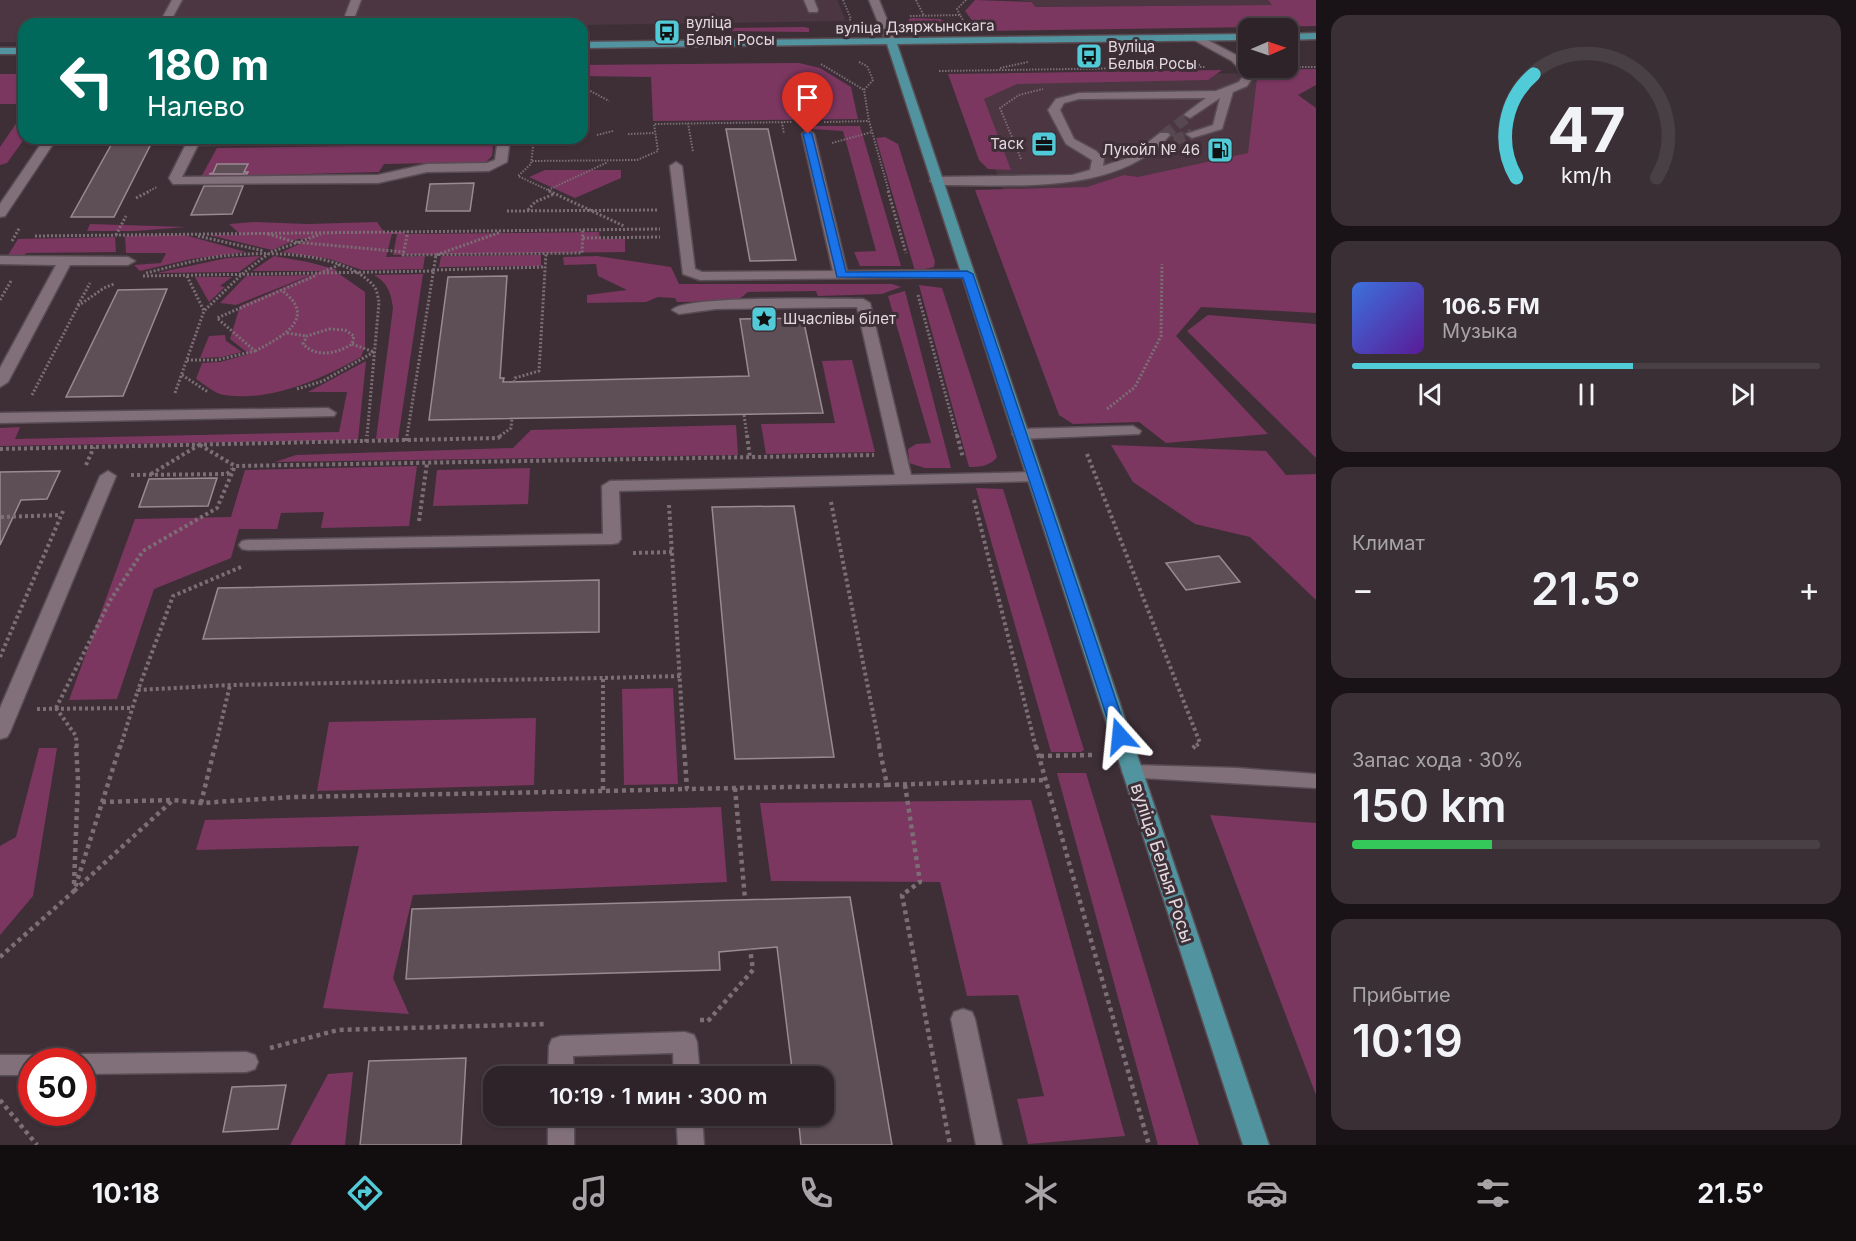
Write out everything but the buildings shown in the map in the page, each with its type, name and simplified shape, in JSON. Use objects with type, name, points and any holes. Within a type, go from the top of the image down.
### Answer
[{"type":"main road","points":[[1298,37],[1316,36]]},
{"type":"main road","name":"вуліца Дзяржынскага","points":[[588,45],[1238,37]]},
{"type":"main road","name":"вуліца Белыя Росы","points":[[891,42],[1256,1145]]},
{"type":"main road","points":[[0,51],[18,51]]},
{"type":"street","points":[[167,18],[177,0]]},
{"type":"street","points":[[349,18],[356,0]]},
{"type":"street","name":"вуліца Белыя Росы","points":[[874,0],[891,42]]},
{"type":"street","points":[[1198,38],[1238,63]]},
{"type":"street","points":[[1190,115],[1223,92],[1243,84],[1247,78]]},
{"type":"street","points":[[1192,134],[1218,127],[1223,92]]},
{"type":"street","points":[[1096,172],[1098,159],[1092,152],[1071,143],[1057,117],[1054,110],[1060,101],[1079,96],[1223,92]]},
{"type":"street","points":[[808,134],[841,275]]},
{"type":"street","points":[[936,181],[1072,179],[1132,161],[1150,146],[1169,137]]},
{"type":"street","points":[[0,213],[47,144]]},
{"type":"street","points":[[192,144],[175,178],[177,181],[378,179],[427,168],[489,167],[501,162],[503,144]]},
{"type":"street","points":[[676,166],[688,271],[700,276],[967,274]]},
{"type":"street","points":[[0,260],[128,261]]},
{"type":"street","points":[[0,382],[65,261]]},
{"type":"street","points":[[679,310],[716,305],[863,303],[904,479]]},
{"type":"street","points":[[0,418],[328,413]]},
{"type":"street","points":[[1020,434],[1133,431]]},
{"type":"street","points":[[0,732],[108,476]]},
{"type":"street","points":[[248,545],[612,539],[610,486],[1034,477]]},
{"type":"street","points":[[1131,772],[1237,775],[1316,782]]},
{"type":"street","points":[[963,1019],[989,1145]]},
{"type":"street","points":[[561,1066],[561,1046],[686,1042],[687,1066]]},
{"type":"street","points":[[96,1063],[251,1056]]},
{"type":"street","points":[[0,1065],[18,1065]]},
{"type":"street","points":[[561,1126],[561,1145]]},
{"type":"street","points":[[690,1126],[691,1145]]},
{"type":"path","points":[[916,0],[924,16]]},
{"type":"path","points":[[960,15],[957,9],[966,0]]},
{"type":"path","points":[[816,60],[864,90],[869,121],[969,478],[1040,756],[1044,780],[1149,1145]]},
{"type":"path","points":[[1298,67],[1316,67]]},
{"type":"path","points":[[939,71],[1238,68]]},
{"type":"path","points":[[864,90],[873,80],[870,71]]},
{"type":"path","points":[[588,90],[609,101]]},
{"type":"path","points":[[531,162],[637,160],[658,151],[654,124],[673,120]]},
{"type":"path","points":[[824,122],[869,121]]},
{"type":"path","points":[[657,124],[800,122]]},
{"type":"path","points":[[688,123],[693,155]]},
{"type":"path","points":[[597,135],[613,131]]},
{"type":"path","points":[[811,149],[872,132]]},
{"type":"path","points":[[628,134],[655,133]]},
{"type":"path","points":[[533,144],[531,162],[518,176],[627,228]]},
{"type":"path","points":[[548,190],[611,161]]},
{"type":"path","points":[[527,211],[535,202],[555,193]]},
{"type":"path","points":[[507,211],[680,210]]},
{"type":"path","points":[[116,235],[126,216]]},
{"type":"path","points":[[14,237],[660,227],[660,237]]},
{"type":"path","points":[[408,231],[403,255],[546,254],[582,253],[583,229]]},
{"type":"path","points":[[436,255],[506,230]]},
{"type":"path","points":[[327,232],[269,252],[220,256],[133,276],[545,267]]},
{"type":"path","points":[[264,233],[295,242],[404,252]]},
{"type":"path","points":[[190,234],[339,265],[358,272],[375,286],[380,302],[366,442]]},
{"type":"path","points":[[583,238],[683,237]]},
{"type":"path","points":[[166,416],[204,311],[269,252]]},
{"type":"path","points":[[514,382],[515,378],[539,371],[546,254]]},
{"type":"path","points":[[406,441],[436,255]]},
{"type":"path","points":[[1162,264],[1161,336],[1135,387],[1078,432],[1200,743],[1186,754]]},
{"type":"path","points":[[255,351],[217,318],[339,265]]},
{"type":"path","points":[[187,276],[204,311]]},
{"type":"path","points":[[0,300],[12,278],[58,277]]},
{"type":"path","points":[[31,397],[78,306],[104,288],[123,280]]},
{"type":"path","points":[[187,360],[217,360],[255,351],[276,341],[293,327],[299,313],[297,303],[291,295],[281,290]]},
{"type":"path","points":[[286,333],[307,336],[320,330],[337,328],[354,336],[352,344],[340,351],[316,352],[309,351],[303,344],[307,336]]},
{"type":"path","points":[[352,344],[375,352]]},
{"type":"path","points":[[289,392],[323,381],[375,352]]},
{"type":"path","points":[[182,375],[215,397]]},
{"type":"path","points":[[744,415],[750,458]]},
{"type":"path","points":[[0,449],[498,438],[511,428],[512,418]]},
{"type":"path","points":[[200,445],[235,466],[750,458],[874,455],[899,450]]},
{"type":"path","points":[[150,475],[200,445]]},
{"type":"path","points":[[416,542],[427,463]]},
{"type":"path","points":[[108,476],[227,474],[235,466]]},
{"type":"path","points":[[56,708],[111,599],[143,551],[217,508],[235,466]]},
{"type":"path","points":[[830,493],[887,786]]},
{"type":"path","points":[[669,496],[687,789]]},
{"type":"path","points":[[0,657],[61,515],[1,517]]},
{"type":"path","points":[[74,891],[138,690],[173,596],[249,564]]},
{"type":"path","points":[[138,690],[230,685],[680,676]]},
{"type":"path","points":[[603,678],[603,791]]},
{"type":"path","points":[[201,803],[230,685]]},
{"type":"path","points":[[56,708],[132,708]]},
{"type":"path","points":[[56,708],[76,736],[78,780],[74,891]]},
{"type":"path","points":[[1040,756],[1092,755]]},
{"type":"path","points":[[102,802],[173,800],[201,803],[293,797],[887,786],[1044,780]]},
{"type":"path","points":[[905,785],[920,882],[902,895],[950,1145]]},
{"type":"path","points":[[735,788],[745,899]]},
{"type":"path","points":[[0,957],[173,800]]},
{"type":"path","points":[[686,1042],[709,1020],[753,970],[750,949]]},
{"type":"path","points":[[251,1056],[338,1030],[502,1025]]},
{"type":"path","points":[[0,1101],[37,1145]]},
{"type":"shaded area","points":[[0,0],[837,0],[846,21],[588,25],[588,18],[18,18],[18,42],[0,42]]},
{"type":"shaded area","points":[[975,0],[1032,2],[1035,7],[1272,5],[1268,0],[1316,0],[1316,26],[1298,26],[1298,18],[1238,18],[1238,27],[980,31],[965,11]]},
{"type":"shaded area","points":[[1018,0],[1268,0],[1273,5],[1035,7],[1032,2]]},
{"type":"shaded area","points":[[911,18],[940,19],[956,26],[958,32],[925,29],[908,20]]},
{"type":"shaded area","points":[[729,28],[809,28],[809,32],[721,31]]},
{"type":"shaded area","points":[[799,63],[820,68],[851,87],[858,119],[653,121],[651,77],[588,76],[588,65]]},
{"type":"shaded area","points":[[1298,69],[1316,69],[1316,85],[1298,95],[1316,108],[1316,313],[1201,307],[1176,336],[1268,434],[1166,443],[1139,422],[1073,424],[1059,415],[975,190],[1087,187],[1124,175],[1138,177],[1248,153],[1257,78],[1298,78]]},
{"type":"shaded area","points":[[1222,70],[1208,80],[1017,84],[984,99],[1011,170],[988,169],[979,160],[948,74]]},
{"type":"shaded area","points":[[1238,73],[1238,78],[1269,78],[1293,165],[1007,201],[961,77]]},
{"type":"shaded area","points":[[0,74],[18,74],[18,104],[0,104]]},
{"type":"shaded area","points":[[18,121],[18,144],[21,144],[7,163],[0,165],[0,147]]},
{"type":"shaded area","points":[[812,126],[860,126],[901,266],[860,266],[854,252],[876,251],[843,131],[812,129]]},
{"type":"shaded area","points":[[885,137],[898,144],[935,262],[934,267],[915,271],[876,138]]},
{"type":"shaded area","points":[[487,144],[493,147],[492,156],[486,162],[384,164],[379,172],[201,177],[217,148]]},
{"type":"shaded area","points":[[545,170],[621,170],[621,178],[575,198],[529,177]]},
{"type":"shaded area","points":[[253,222],[308,224],[377,222],[384,232],[405,232],[404,234],[599,232],[600,239],[625,239],[625,252],[393,255],[397,234],[392,234],[386,257],[425,256],[423,269],[362,270],[330,259],[282,252],[310,239],[298,239],[272,250],[209,235],[241,235],[229,224]]},
{"type":"shaded area","points":[[90,224],[186,227],[135,231],[87,231]]},
{"type":"shaded area","points":[[185,235],[246,252],[191,259],[140,271],[134,265],[161,263],[166,253],[126,253],[125,236]]},
{"type":"shaded area","points":[[115,237],[116,252],[26,253],[24,257],[7,257],[18,239]]},
{"type":"shaded area","points":[[541,255],[541,266],[439,267],[441,256]]},
{"type":"shaded area","points":[[261,256],[239,272],[157,273],[227,258]]},
{"type":"shaded area","points":[[274,256],[338,270],[335,271],[365,292],[365,346],[361,357],[313,381],[278,392],[242,396],[213,391],[196,379],[202,363],[220,362],[249,354],[230,339],[240,306],[321,271],[252,271]]},
{"type":"shaded area","points":[[597,256],[671,267],[679,284],[892,284],[901,287],[882,294],[818,296],[816,291],[748,292],[737,301],[677,302],[675,298],[658,297],[646,302],[587,303],[587,295],[627,290],[598,276],[596,264],[564,265],[563,257]]},
{"type":"shaded area","points":[[423,274],[398,439],[376,439],[393,308],[388,289],[383,281],[374,275]]},
{"type":"shaded area","points":[[311,275],[236,305],[220,303],[246,276]]},
{"type":"shaded area","points":[[195,277],[232,277],[220,286],[225,287],[209,302]]},
{"type":"shaded area","points":[[919,285],[942,288],[997,457],[988,464],[969,467]]},
{"type":"shaded area","points":[[905,291],[951,468],[925,468],[909,463],[908,449],[916,444],[931,443],[888,296]]},
{"type":"shaded area","points":[[1208,315],[1316,324],[1316,458],[1187,331]]},
{"type":"shaded area","points":[[225,335],[226,341],[242,352],[222,357],[200,358],[209,336]]},
{"type":"shaded area","points":[[852,360],[875,452],[766,454],[761,424],[835,423],[822,361]]},
{"type":"shaded area","points":[[366,361],[358,440],[0,446],[0,428],[20,427],[15,439],[339,432],[347,392],[308,392]]},
{"type":"shaded area","points":[[736,425],[738,455],[275,462],[296,455],[513,448],[531,430]]},
{"type":"shaded area","points":[[1111,445],[1266,451],[1286,475],[1316,474],[1316,600],[1250,537],[1195,524],[1133,482]]},
{"type":"shaded area","points":[[417,466],[409,526],[321,528],[324,512],[281,513],[277,529],[239,529],[231,558],[154,589],[117,699],[69,700],[135,519],[231,517],[245,470]]},
{"type":"shaded area","points":[[530,468],[528,504],[433,506],[437,470]]},
{"type":"shaded area","points":[[976,488],[1003,489],[1084,750],[1081,752],[1051,752]]},
{"type":"shaded area","points":[[673,688],[678,784],[624,785],[622,689]]},
{"type":"shaded area","points":[[536,718],[534,785],[317,791],[329,722]]},
{"type":"shaded area","points":[[39,748],[57,748],[33,896],[0,935],[0,846],[16,837]]},
{"type":"shaded area","points":[[1057,773],[1086,773],[1199,1145],[1158,1145]]},
{"type":"shaded area","points":[[1031,800],[1125,1136],[1028,1144],[1017,1099],[1044,1096],[1018,995],[967,996],[940,882],[771,881],[760,803]]},
{"type":"shaded area","points":[[721,807],[727,882],[413,895],[393,978],[409,1014],[323,1008],[359,846],[196,850],[205,820]]},
{"type":"shaded area","points":[[1210,815],[1316,823],[1316,1095]]},
{"type":"shaded area","points":[[353,1072],[345,1145],[290,1145],[328,1074]]},
{"type":"tunnel","points":[[1164,135],[1190,115]]},
{"type":"tunnel","points":[[1174,140],[1192,134]]},
{"type":"place","name":"вуліца Белыя Росы","points":[[667,32]]},
{"type":"place","name":"Вуліца Белыя Росы","points":[[1089,56]]},
{"type":"place","name":"Таск","points":[[1044,144]]},
{"type":"place","name":"Лукойл № 46","points":[[1220,150]]},
{"type":"place","name":"Шчаслівы білет","points":[[764,319]]},
{"type":"route","points":[[808,134],[841,275],[967,274],[1120,736]]}]
